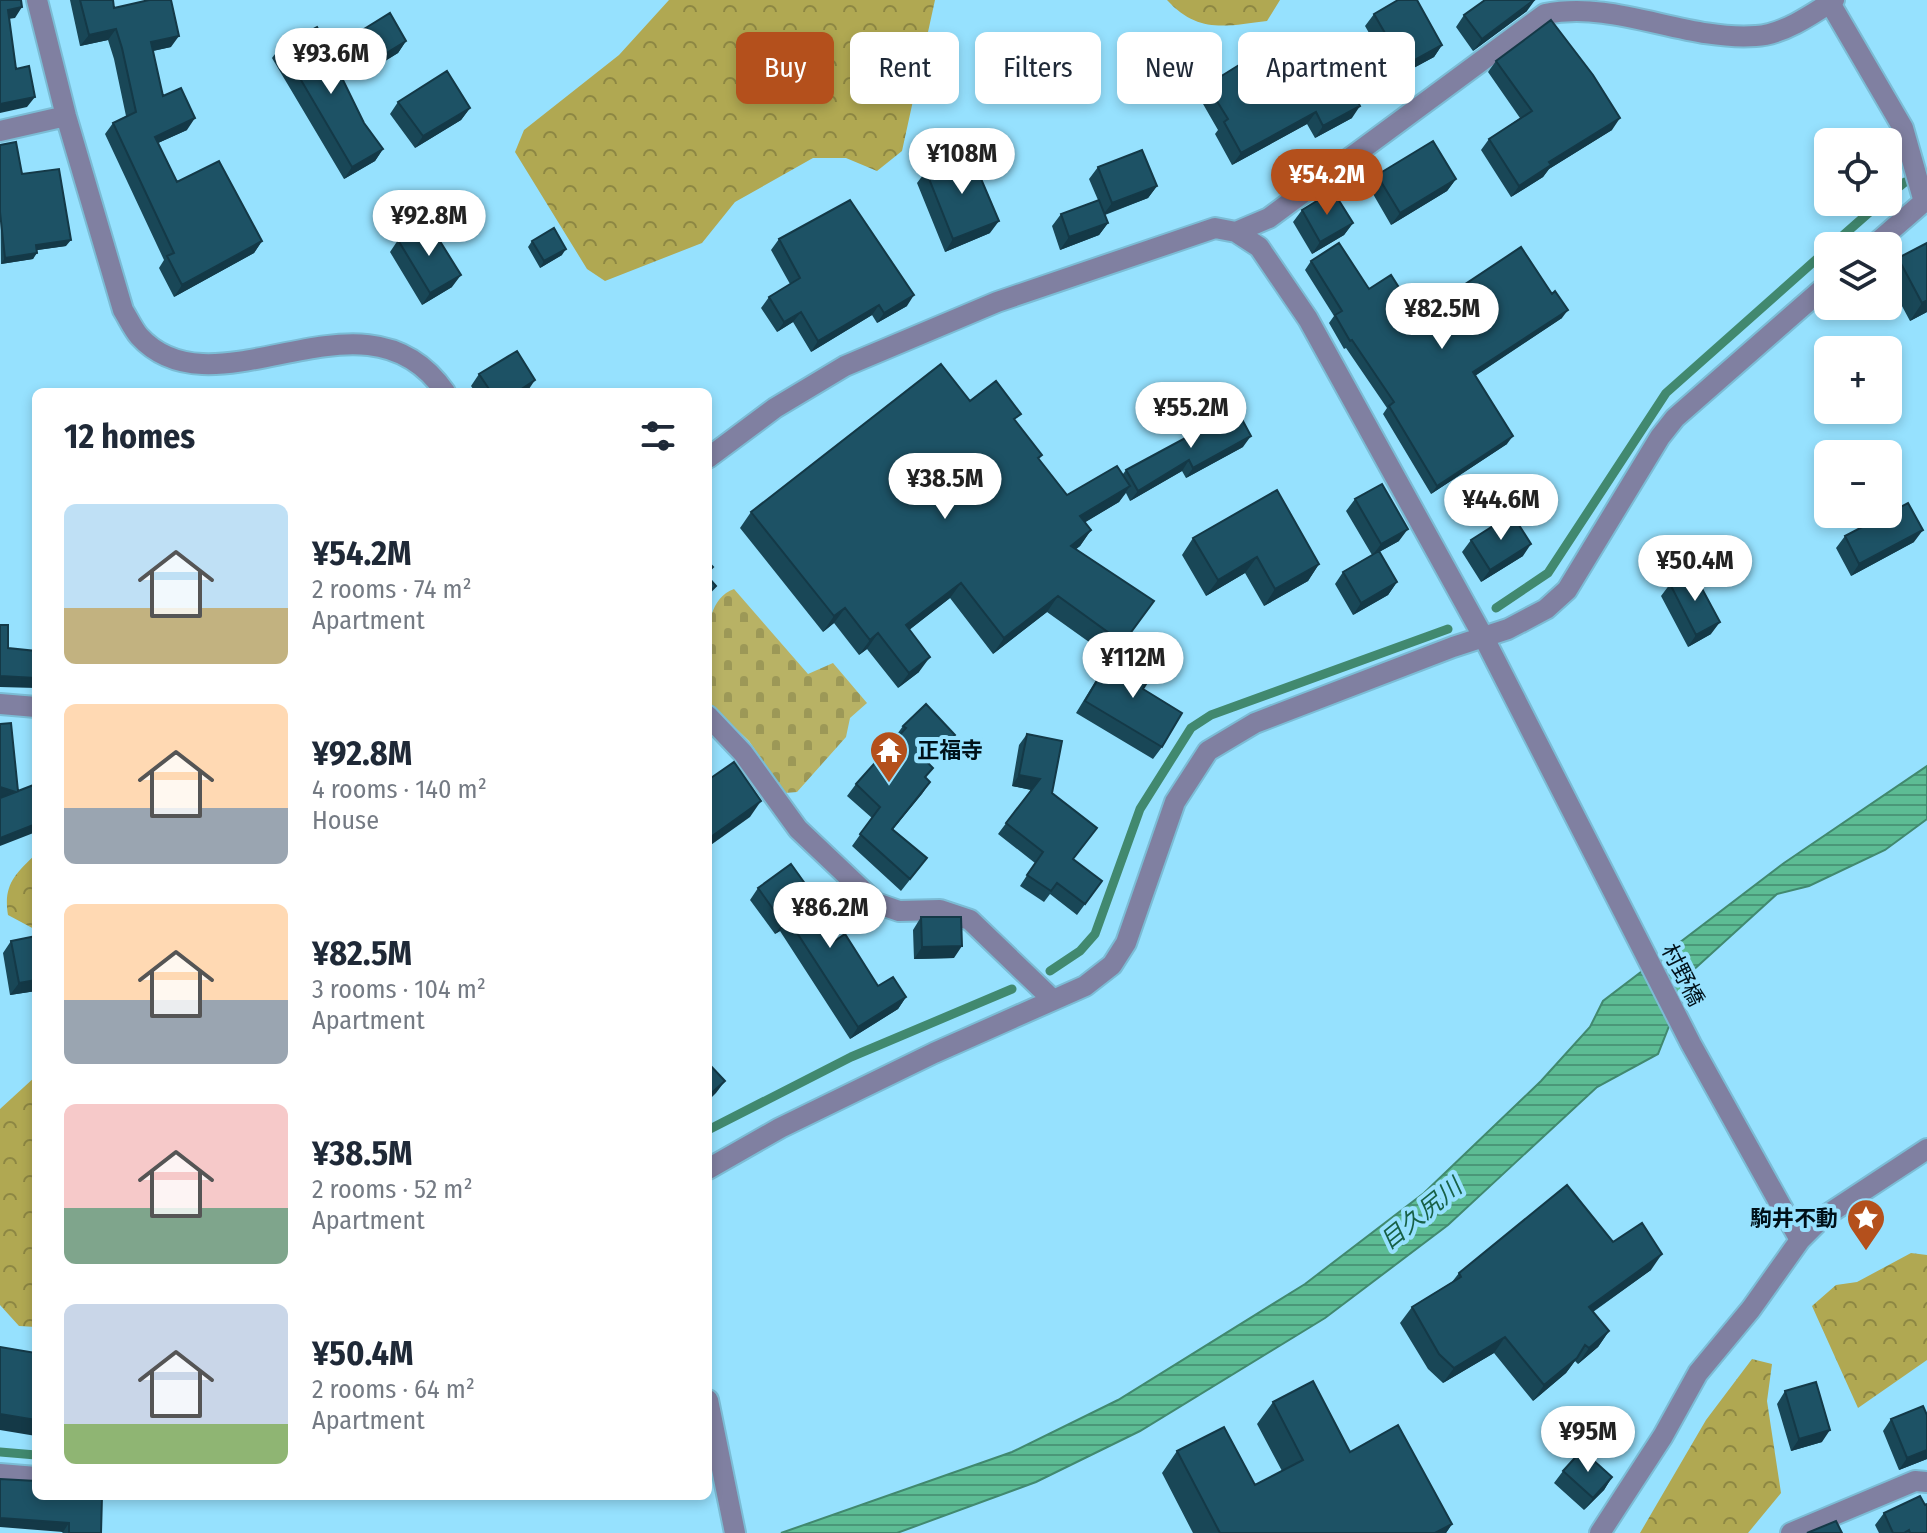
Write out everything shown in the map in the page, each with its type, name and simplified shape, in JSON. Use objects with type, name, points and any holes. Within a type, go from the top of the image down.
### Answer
[{"type":"street","points":[[37,0],[66,116],[123,310],[140,337],[168,355],[190,362],[217,363],[362,343],[393,348],[417,359],[442,388]]},
{"type":"street","points":[[712,455],[775,408],[845,366],[889,347],[997,302],[1169,241],[1215,228],[1236,232],[1269,218],[1545,14],[1570,6],[1602,6],[1727,35],[1759,36],[1784,28],[1832,1],[1903,128],[1926,200],[1889,232]]},
{"type":"street","points":[[0,131],[66,116]]},
{"type":"street","name":"村野橋","points":[[1236,232],[1259,247],[1308,319],[1484,638],[1691,1044],[1800,1240]]},
{"type":"street","points":[[712,1167],[780,1128],[1085,986],[1112,965],[1126,943],[1175,802],[1208,751],[1255,723],[1484,638],[1546,609],[1567,590],[1660,437],[1675,418],[1814,296]]},
{"type":"street","points":[[0,704],[32,707]]},
{"type":"street","points":[[712,720],[743,753],[798,829],[876,903],[899,911],[940,910],[970,920],[1052,999]]},
{"type":"street","points":[[1600,1533],[1663,1436],[1698,1373],[1751,1309],[1800,1240],[1822,1218],[1927,1149]]},
{"type":"street","points":[[712,1419],[735,1533]]},
{"type":"street","points":[[0,1474],[32,1477]]},
{"type":"street","points":[[1791,1533],[1915,1481],[1927,1482]]},
{"type":"green space","points":[[669,0],[935,0],[928,32],[850,32],[850,104],[912,104],[902,151],[877,171],[846,158],[813,158],[735,202],[702,243],[605,281],[587,269],[515,152],[524,130],[619,55]]},
{"type":"green space","points":[[1167,0],[1280,0],[1267,21],[1226,26],[1201,23]]},
{"type":"green space","points":[[734,589],[808,674],[833,663],[867,703],[850,718],[846,737],[797,792],[785,793],[749,741],[712,706],[712,615],[722,596]]},
{"type":"green space","points":[[32,858],[32,928],[8,915],[9,888]]},
{"type":"green space","points":[[32,1080],[32,1327],[19,1326],[0,1305],[0,1109]]},
{"type":"green space","points":[[1911,1253],[1927,1255],[1927,1360],[1858,1408],[1812,1306],[1836,1285],[1857,1282]]},
{"type":"green space","points":[[1752,1359],[1772,1364],[1767,1401],[1781,1493],[1748,1533],[1640,1533],[1706,1420]]},
{"type":"water","name":"目久尻川","points":[[1927,766],[1927,819],[1885,850],[1809,886],[1777,894],[1690,973],[1658,1054],[1597,1087],[1448,1225],[1325,1318],[1140,1431],[1036,1482],[897,1533],[781,1533],[1012,1452],[1118,1400],[1305,1284],[1424,1193],[1541,1081],[1590,1027],[1603,1001],[1784,863]]},
{"type":"building","points":[[0,0],[21,0],[22,7],[8,10],[16,69],[29,66],[35,97],[0,104]]},
{"type":"building","points":[[80,0],[113,0],[114,8],[149,0],[171,0],[179,36],[151,42],[163,96],[181,88],[195,118],[155,137],[177,182],[219,161],[262,241],[182,285],[167,256],[174,253],[113,123],[136,112],[116,29],[89,35]]},
{"type":"building","points":[[1398,0],[1417,0],[1442,45],[1415,60],[1415,32],[1384,32],[1374,14]]},
{"type":"building","points":[[1485,0],[1534,0],[1482,39],[1464,15]]},
{"type":"building","points":[[390,13],[406,41],[380,57],[364,29]]},
{"type":"building","points":[[1551,20],[1593,75],[1620,118],[1549,162],[1551,165],[1519,186],[1489,139],[1532,111],[1496,61]]},
{"type":"building","points":[[317,27],[364,123],[383,149],[352,167],[281,46]]},
{"type":"building","points":[[1238,66],[1238,104],[1360,106],[1323,126],[1316,112],[1241,153],[1224,122],[1228,119],[1219,104],[1222,104],[1222,76]]},
{"type":"building","points":[[447,71],[470,108],[423,136],[398,102]]},
{"type":"building","points":[[1433,141],[1456,179],[1400,213],[1377,175]]},
{"type":"building","points":[[16,142],[22,174],[59,169],[71,240],[36,245],[37,253],[5,258],[0,212],[0,145]]},
{"type":"building","points":[[1142,150],[1157,186],[1112,203],[1098,167]]},
{"type":"building","points":[[970,153],[999,221],[953,239],[926,171]]},
{"type":"building","points":[[1333,191],[1353,223],[1320,242],[1302,210]]},
{"type":"building","points":[[850,200],[914,295],[884,313],[879,305],[818,341],[801,312],[784,322],[769,297],[800,278],[779,239]]},
{"type":"building","points":[[1099,200],[1108,223],[1069,237],[1061,214]]},
{"type":"building","points":[[428,222],[461,275],[430,293],[398,240]]},
{"type":"building","points":[[554,228],[566,249],[544,261],[532,241]]},
{"type":"building","points":[[1339,243],[1369,289],[1391,275],[1417,316],[1521,247],[1552,294],[1555,291],[1568,310],[1473,372],[1513,436],[1437,486],[1389,406],[1394,402],[1335,315],[1342,311],[1311,261]]},
{"type":"building","points":[[1927,243],[1927,300],[1922,303],[1902,266],[1902,256]]},
{"type":"building","points":[[517,351],[535,380],[523,388],[488,388],[479,374]]},
{"type":"building","points":[[941,364],[970,401],[996,381],[1021,414],[1014,419],[1042,455],[1038,458],[1067,495],[1117,466],[1130,486],[1080,516],[1091,530],[1071,546],[1154,601],[1123,643],[1058,596],[1004,638],[961,583],[906,625],[930,657],[909,673],[878,633],[870,640],[845,608],[834,616],[751,512]]},
{"type":"building","points":[[1237,410],[1251,436],[1193,468],[1189,460],[1138,491],[1126,470]]},
{"type":"building","points":[[1382,484],[1408,529],[1381,544],[1355,499]]},
{"type":"building","points":[[1277,490],[1319,564],[1275,589],[1257,557],[1218,580],[1193,538]]},
{"type":"building","points":[[1908,503],[1923,530],[1859,564],[1845,536],[1860,528],[1902,528],[1902,506]]},
{"type":"building","points":[[1512,514],[1531,544],[1490,570],[1471,540]]},
{"type":"building","points":[[1379,551],[1397,582],[1361,603],[1343,572]]},
{"type":"building","points":[[1693,572],[1720,622],[1696,635],[1670,584]]},
{"type":"building","points":[[0,625],[8,625],[8,648],[32,651],[32,678],[0,676]]},
{"type":"building","points":[[1114,652],[1152,674],[1143,689],[1182,713],[1162,747],[1085,701]]},
{"type":"building","points":[[926,704],[955,735],[927,762],[933,768],[925,777],[930,782],[892,829],[927,858],[910,879],[860,834],[880,807],[856,784],[906,728],[903,726]]},
{"type":"building","points":[[11,723],[18,791],[32,786],[32,826],[0,838],[0,798],[16,792],[0,787],[0,724]]},
{"type":"building","points":[[1027,734],[1062,741],[1052,793],[1097,828],[1073,859],[1102,881],[1085,904],[1057,883],[1051,891],[1027,875],[1043,852],[1006,823],[1040,779],[1019,775]]},
{"type":"building","points":[[734,762],[761,801],[712,836],[712,777]]},
{"type":"building","points":[[791,864],[816,899],[808,905],[830,944],[845,934],[878,986],[893,977],[906,997],[858,1027],[788,919],[783,923],[758,888]]},
{"type":"building","points":[[921,917],[961,917],[962,946],[922,947]]},
{"type":"building","points":[[32,937],[32,981],[19,983],[11,941]]},
{"type":"building","points":[[712,1067],[725,1081],[712,1092]]},
{"type":"building","points":[[1567,1185],[1613,1242],[1642,1223],[1662,1254],[1589,1307],[1609,1331],[1589,1348],[1585,1345],[1577,1358],[1544,1385],[1505,1337],[1454,1368],[1439,1354],[1412,1307],[1461,1277],[1459,1273]]},
{"type":"building","points":[[0,1347],[32,1352],[32,1419],[0,1414]]},
{"type":"building","points":[[1313,1381],[1350,1452],[1398,1425],[1452,1524],[1435,1533],[1220,1533],[1177,1451],[1224,1427],[1255,1485],[1303,1460],[1273,1402]]},
{"type":"building","points":[[1816,1382],[1830,1430],[1799,1439],[1785,1391]]},
{"type":"building","points":[[1923,1406],[1927,1415],[1927,1450],[1907,1458],[1891,1419]]},
{"type":"building","points":[[1582,1450],[1612,1477],[1593,1498],[1563,1471]]},
{"type":"building","points":[[0,1479],[32,1481],[32,1500],[102,1500],[101,1533],[69,1533],[69,1523],[0,1518]]},
{"type":"building","points":[[1920,1496],[1927,1504],[1927,1533],[1910,1533],[1909,1530],[1893,1533],[1884,1513]]},
{"type":"building","points":[[1836,1521],[1842,1533],[1807,1533]]},
{"type":"waterway","points":[[1847,232],[1865,216]]},
{"type":"waterway","points":[[1496,608],[1548,573],[1666,393],[1814,261]]},
{"type":"waterway","points":[[1050,971],[1080,951],[1095,934],[1140,809],[1191,728],[1211,715],[1448,629]]},
{"type":"waterway","points":[[712,1128],[851,1057],[1012,989]]},
{"type":"waterway","points":[[0,1452],[32,1455]]},
{"type":"place","name":"正福寺","points":[[889,784]]},
{"type":"place","name":"駒井不動","points":[[1866,1252]]}]
